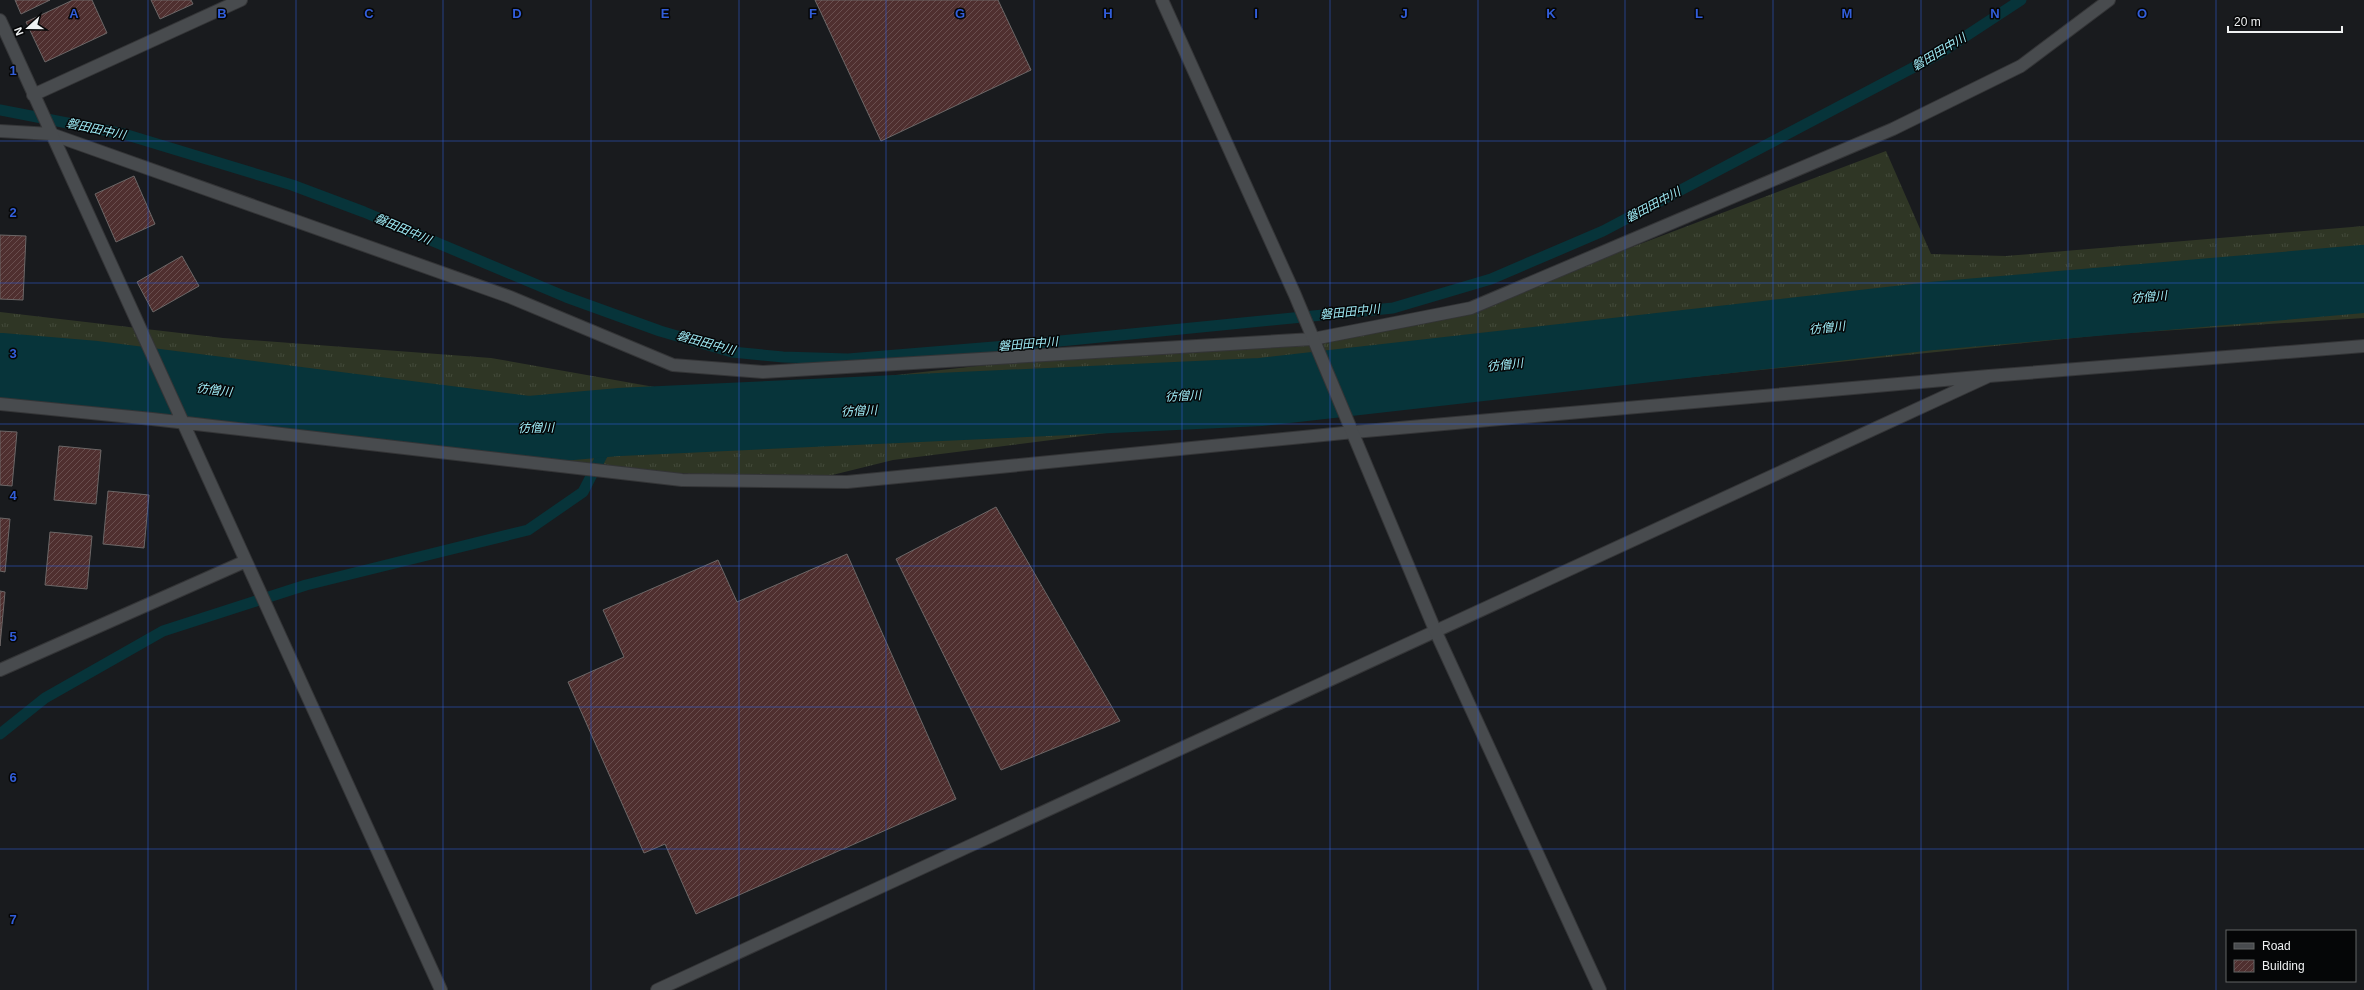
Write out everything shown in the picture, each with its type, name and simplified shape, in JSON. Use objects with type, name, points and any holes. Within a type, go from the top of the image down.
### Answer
[{"type":"street","points":[[33,95],[242,0]]},
{"type":"street","points":[[1162,0],[1295,295],[1354,432],[1435,630],[1600,990]]},
{"type":"street","points":[[0,131],[51,134],[510,297],[673,365],[763,372],[1313,339],[1471,308],[1886,132],[2021,66],[2110,0]]},
{"type":"street","points":[[0,20],[441,990]]},
{"type":"street","points":[[0,404],[183,423],[682,480],[847,482],[1354,432],[1989,376],[2364,346]]},
{"type":"street","points":[[658,990],[1435,630],[1989,376]]},
{"type":"street","points":[[0,670],[246,561]]},
{"type":"green space","points":[[1886,151],[1931,254],[2006,256],[2364,226],[2364,318],[2113,334],[1303,417],[1114,432],[893,460],[808,481],[527,464],[0,404],[0,312],[223,338],[491,358],[705,396],[1104,352],[1313,339],[1471,308]]},
{"type":"building","points":[[15,0],[50,0],[21,14]]},
{"type":"building","points":[[73,0],[92,0],[107,33],[45,62],[26,22]]},
{"type":"building","points":[[151,0],[191,0],[193,4],[160,19]]},
{"type":"building","points":[[815,0],[998,0],[1031,70],[881,141]]},
{"type":"building","points":[[134,176],[155,224],[116,242],[95,194]]},
{"type":"building","points":[[0,235],[26,236],[23,300],[0,299]]},
{"type":"building","points":[[182,256],[199,286],[153,312],[137,282]]},
{"type":"building","points":[[0,431],[17,432],[12,486],[0,485]]},
{"type":"building","points":[[59,446],[101,450],[96,504],[54,500]]},
{"type":"building","points":[[108,491],[149,495],[144,548],[103,544]]},
{"type":"building","points":[[996,507],[1120,721],[1001,770],[896,559]]},
{"type":"building","points":[[0,518],[10,519],[5,572],[0,571]]},
{"type":"building","points":[[50,532],[92,536],[87,589],[45,585]]},
{"type":"building","points":[[847,554],[956,799],[696,914],[665,844],[644,853],[568,682],[624,657],[603,610],[718,560],[737,602]]},
{"type":"building","points":[[0,591],[5,592],[0,646]]},
{"type":"waterway","name":"磐田田中川","points":[[0,110],[124,134],[292,185],[364,212],[566,297],[660,331],[732,352],[783,357],[848,359],[1030,344],[1393,308],[1491,279],[1603,231],[1937,55],[2021,0]]},
{"type":"waterway","name":"彷僧川","points":[[0,367],[95,375],[528,430],[619,422],[1261,392],[1932,316],[2364,279]]},
{"type":"waterway","points":[[0,734],[45,698],[163,631],[306,585],[528,530],[583,492],[619,422]]}]
